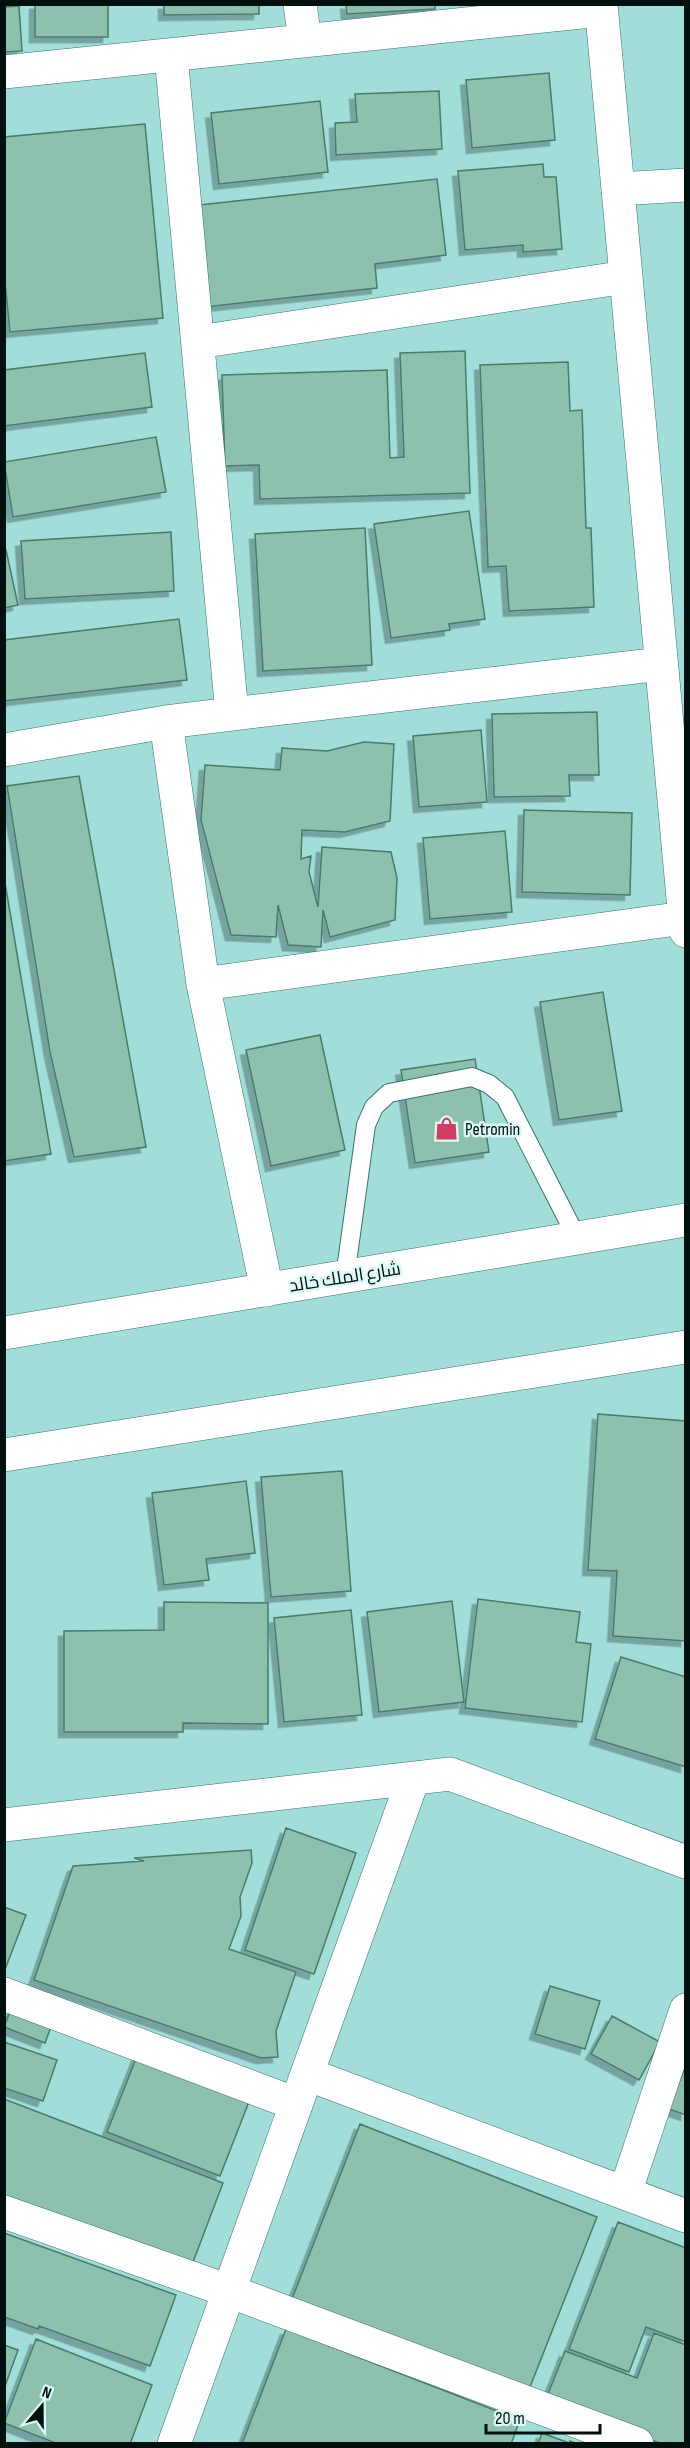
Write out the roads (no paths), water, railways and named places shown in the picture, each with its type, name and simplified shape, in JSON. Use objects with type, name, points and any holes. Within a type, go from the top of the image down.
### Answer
[{"type":"street","points":[[300,4],[306,41]]},
{"type":"street","points":[[4,72],[306,41],[601,7],[685,924],[202,984]]},
{"type":"street","points":[[171,55],[232,714]]},
{"type":"street","points":[[618,189],[686,184]]},
{"type":"street","points":[[198,342],[626,277]]},
{"type":"street","points":[[4,750],[166,722],[661,664]]},
{"type":"street","points":[[166,722],[202,984],[267,1290]]},
{"type":"street","name":"شارع الملك خالد","points":[[4,1334],[686,1220]]},
{"type":"street","points":[[4,1455],[686,1347]]},
{"type":"street","points":[[4,1825],[450,1774],[686,1862]]},
{"type":"street","points":[[174,2444],[413,1779]]},
{"type":"street","points":[[4,1994],[625,2193],[686,2216]]},
{"type":"street","points":[[625,2193],[686,2010]]},
{"type":"street","points":[[4,2212],[229,2291],[637,2444]]},
{"type":"lane","points":[[345,1277],[366,1125],[374,1107],[389,1093],[472,1077],[489,1084],[505,1097],[577,1238]]},
{"type":"place","name":"Petromin","points":[[447,1129]]}]
